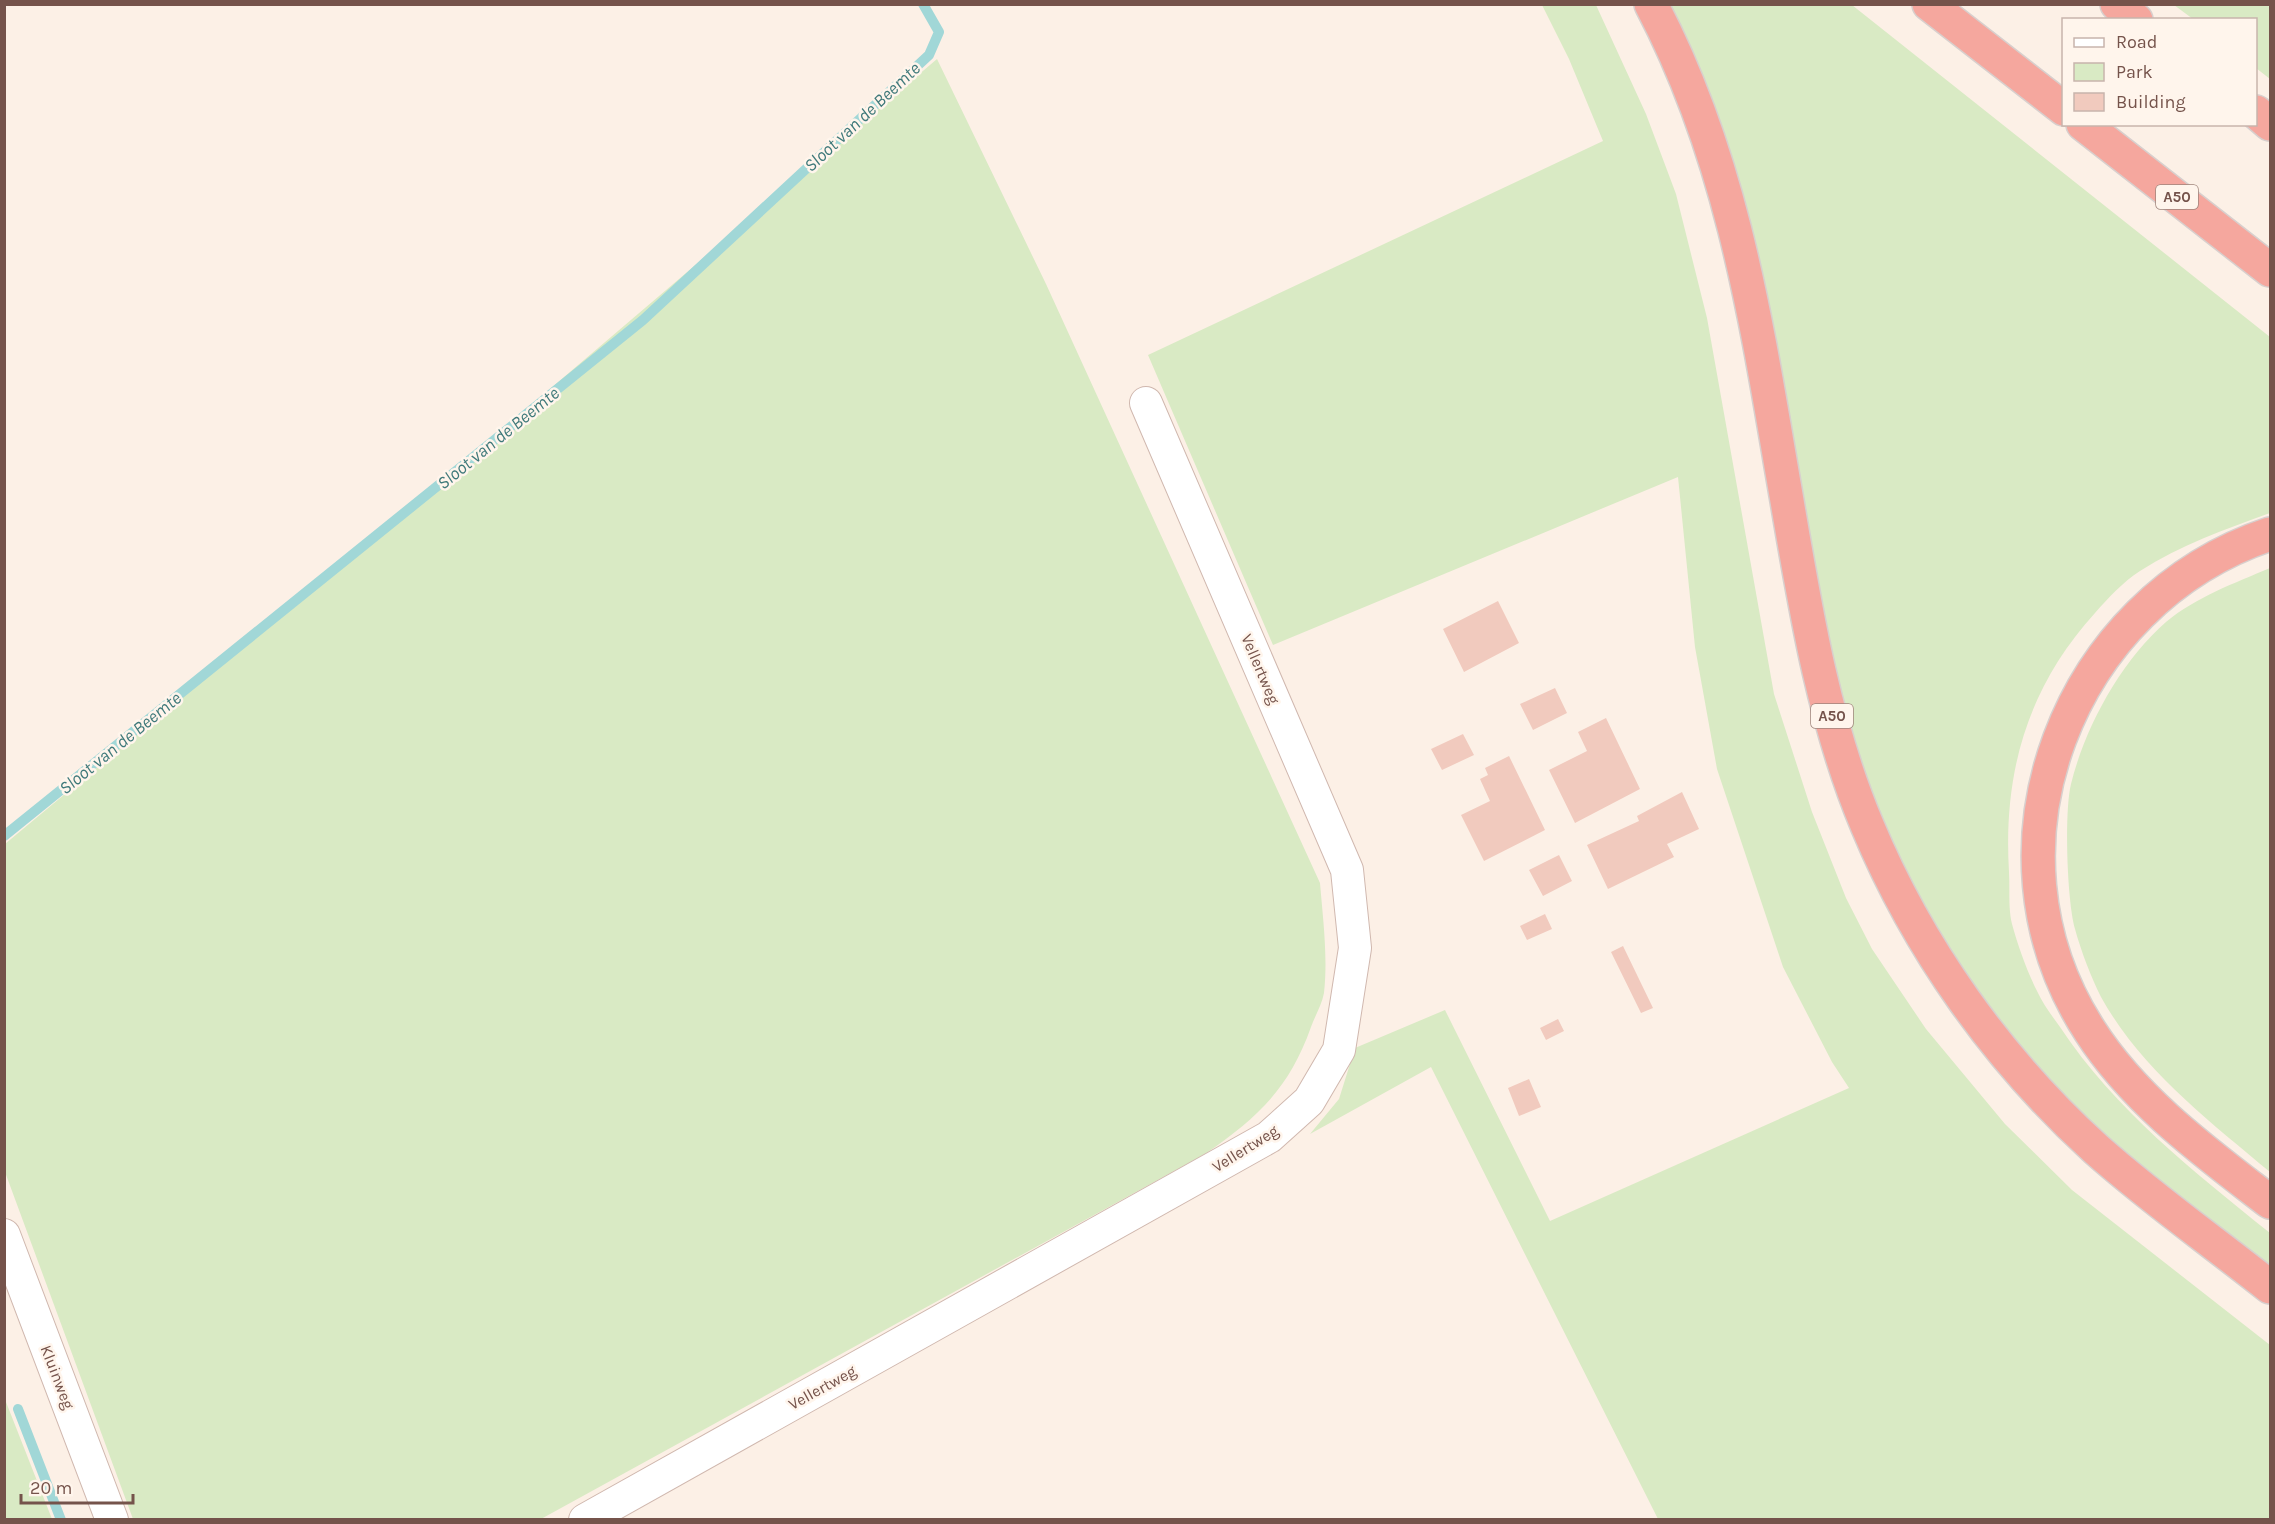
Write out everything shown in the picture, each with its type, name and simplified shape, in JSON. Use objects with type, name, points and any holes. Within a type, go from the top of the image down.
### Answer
[{"type":"highway","name":"A50","points":[[1651,4],[1685,76],[1728,203],[1752,293],[1805,601],[1823,683],[1842,754],[1863,815],[1887,868],[1926,943],[1960,994],[2025,1077],[2096,1149],[2271,1287]]},
{"type":"highway","points":[[1929,4],[2062,107]]},
{"type":"highway","points":[[2117,4],[2134,18]]},
{"type":"highway","points":[[2257,113],[2271,124]]},
{"type":"highway","name":"A50","points":[[2086,126],[2271,270]]},
{"type":"highway","points":[[2271,534],[2219,555],[2162,593],[2128,625],[2093,670],[2076,700],[2051,764],[2043,798],[2039,867],[2042,901],[2059,967],[2089,1030],[2108,1058],[2156,1108],[2218,1162],[2271,1202]]},
{"type":"street","name":"Vellertweg","points":[[585,1520],[1269,1137],[1309,1101],[1339,1050],[1355,948],[1347,870],[1146,403]]},
{"type":"street","name":"Kluinweg","points":[[4,1235],[112,1520]]},
{"type":"green space","points":[[1542,5],[1596,5],[1646,114],[1676,194],[1707,318],[1774,694],[1812,812],[1846,898],[1872,949],[1926,1029],[2005,1124],[2072,1190],[2270,1345],[2270,1519],[1658,1519],[1431,1067],[1310,1134],[1339,1099],[1355,1048],[1445,1010],[1550,1221],[1849,1088],[1832,1062],[1783,967],[1717,769],[1695,647],[1678,477],[1273,645],[1148,355],[1603,141],[1569,59]]},
{"type":"green space","points":[[1667,5],[1852,5],[2270,337],[2270,513],[2187,545],[2155,562],[2128,580],[2095,613],[2052,671],[2036,702],[2024,734],[2016,766],[2010,800],[2008,836],[2012,924],[2026,967],[2042,1001],[2082,1057],[2130,1112],[2184,1162],[2270,1233],[2270,1269],[2142,1172],[2051,1089],[1970,997],[1872,816]]},
{"type":"green space","points":[[2174,5],[2270,5],[2270,79],[2257,69],[2257,18],[2192,18]]},
{"type":"green space","points":[[937,59],[1046,284],[1320,883],[1324,924],[1324,993],[1293,1068],[1270,1100],[1256,1114],[1205,1154],[541,1519],[133,1519],[5,1172],[5,844],[523,412]]},
{"type":"green space","points":[[2270,568],[2270,1172],[2177,1092],[2136,1047],[2117,1023],[2101,997],[2083,955],[2072,916],[2067,835],[2071,784],[2085,740],[2107,696],[2134,656],[2166,622],[2190,605]]},
{"type":"green space","points":[[5,1397],[6,1402],[52,1519],[5,1519]]},
{"type":"building","points":[[1498,601],[1519,643],[1464,672],[1443,629]]},
{"type":"building","points":[[1555,688],[1567,713],[1533,730],[1520,704]]},
{"type":"building","points":[[1606,718],[1640,789],[1575,823],[1549,770],[1587,751],[1578,732]]},
{"type":"building","points":[[1463,734],[1474,755],[1442,770],[1431,749]]},
{"type":"building","points":[[1509,756],[1545,830],[1484,861],[1461,815],[1490,801],[1480,779],[1488,775],[1485,768]]},
{"type":"building","points":[[1682,792],[1699,829],[1667,844],[1674,857],[1608,889],[1587,845],[1639,821],[1637,816]]},
{"type":"building","points":[[1559,855],[1572,881],[1543,896],[1529,870]]},
{"type":"building","points":[[1545,914],[1552,929],[1527,940],[1520,926]]},
{"type":"building","points":[[1623,946],[1653,1008],[1641,1013],[1611,952]]},
{"type":"building","points":[[1558,1019],[1564,1031],[1546,1040],[1540,1028]]},
{"type":"building","points":[[1529,1079],[1541,1107],[1519,1116],[1508,1088]]},
{"type":"waterway","name":"Sloot van de Beemte","points":[[4,836],[643,320],[929,55],[939,32],[923,4]]},
{"type":"waterway","name":"Sloot van de Beemte","points":[[18,1409],[61,1520]]}]
